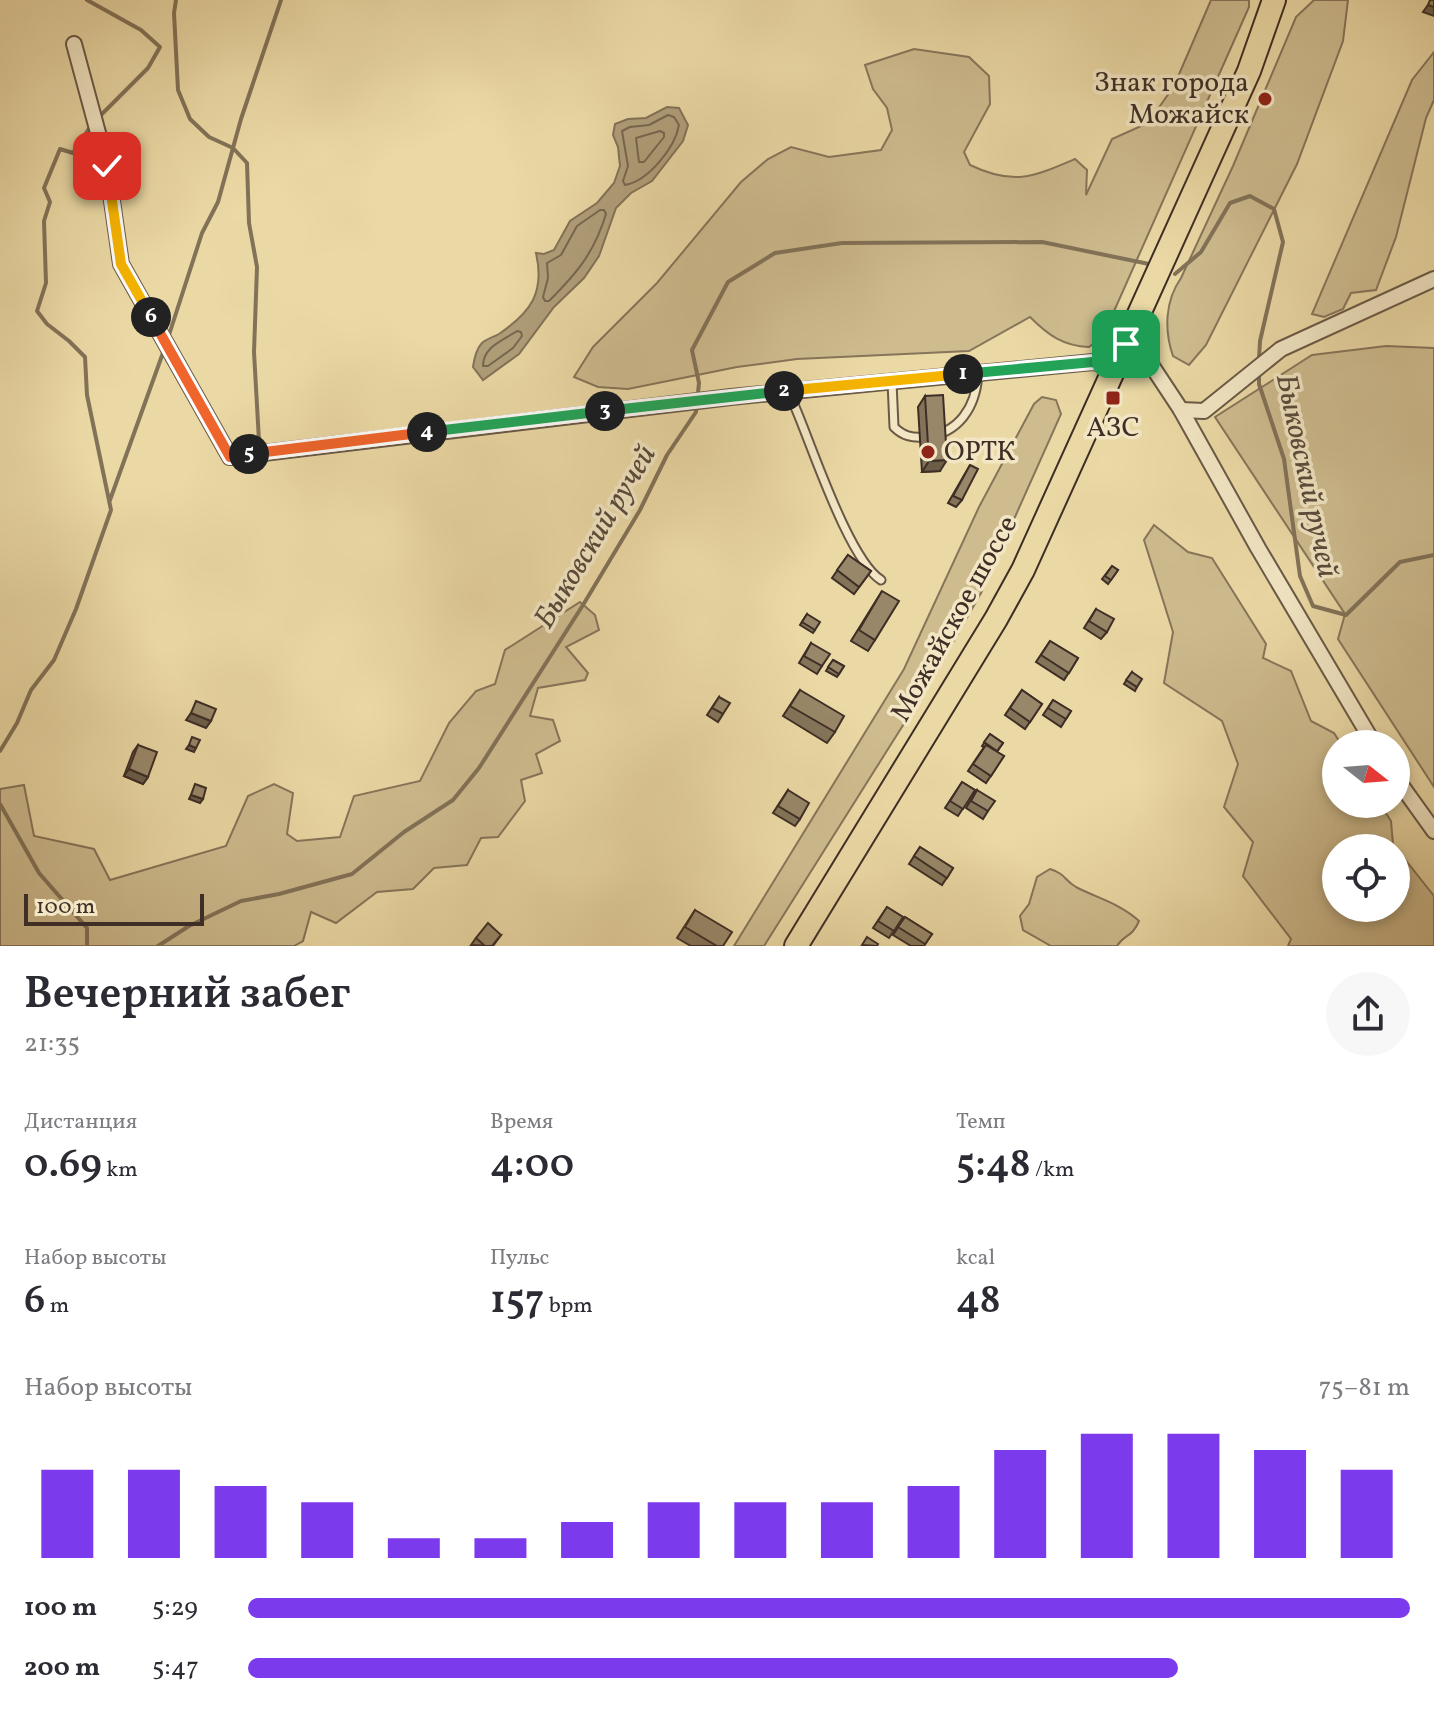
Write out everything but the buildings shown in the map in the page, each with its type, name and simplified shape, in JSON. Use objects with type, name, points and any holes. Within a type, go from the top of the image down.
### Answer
[{"type":"main road","name":"Можайское шоссе","points":[[796,946],[1010,595],[1249,71],[1274,0]]},
{"type":"street","points":[[74,44],[107,166],[121,264],[230,457],[446,429],[892,380],[1093,362],[1115,367]]},
{"type":"street","points":[[1181,410],[1204,411],[1281,349],[1434,279]]},
{"type":"street","points":[[1126,344],[1146,357],[1181,410],[1265,561],[1366,730]]},
{"type":"street","points":[[1410,798],[1434,831]]},
{"type":"lane","points":[[892,380],[894,427],[901,434],[920,438],[945,432],[963,419],[975,397],[978,372]]},
{"type":"lane","points":[[792,391],[795,407],[843,522],[868,569],[881,580]]},
{"type":"shaded area","points":[[1211,0],[1249,0],[1249,7],[1103,336],[1089,347],[1056,338],[1030,317],[969,351],[797,359],[737,367],[628,389],[598,387],[574,377],[593,347],[657,283],[741,182],[768,159],[791,147],[829,157],[881,150],[892,130],[887,108],[873,89],[865,65],[914,49],[969,57],[989,76],[990,104],[964,152],[970,165],[985,172],[1023,177],[1075,159],[1087,170],[1086,195],[1112,139],[1148,123],[1174,86]]},
{"type":"shaded area","points":[[1314,0],[1348,0],[1343,41],[1297,164],[1206,345],[1189,365],[1173,356],[1170,346],[1167,326],[1172,296],[1233,166],[1296,17]]},
{"type":"shaded area","points":[[1434,52],[1434,100],[1426,118],[1396,237],[1376,290],[1351,293],[1343,309],[1324,317],[1312,314],[1412,80]]},
{"type":"shaded area","points":[[1386,346],[1434,348],[1434,787],[1410,750],[1410,730],[1397,730],[1338,639],[1345,614],[1215,417],[1312,355]]},
{"type":"shaded area","points":[[1042,397],[1056,400],[1061,414],[981,593],[934,676],[764,946],[734,946],[904,669],[979,507],[1034,404]]},
{"type":"shaded area","points":[[1154,525],[1188,552],[1212,558],[1266,644],[1263,658],[1291,671],[1311,721],[1328,730],[1322,730],[1322,818],[1389,818],[1391,821],[1392,834],[1322,834],[1322,922],[1410,922],[1410,866],[1434,896],[1434,946],[1288,946],[1291,939],[1243,876],[1253,842],[1224,807],[1238,764],[1222,721],[1164,683],[1173,632],[1144,540]]},
{"type":"shaded area","points":[[580,602],[595,615],[599,630],[566,647],[588,673],[585,680],[538,688],[530,716],[553,720],[560,741],[536,754],[542,773],[521,780],[525,801],[498,837],[481,838],[467,865],[434,868],[413,889],[377,892],[336,923],[311,912],[303,941],[294,946],[0,946],[0,789],[24,785],[34,836],[94,849],[110,880],[226,846],[248,796],[274,784],[293,793],[287,834],[297,841],[340,837],[354,796],[420,781],[449,723],[476,691],[495,684],[505,650]]},
{"type":"shaded area","points":[[1050,869],[1076,887],[1132,915],[1139,921],[1134,930],[1117,946],[1051,946],[1023,930],[1020,916],[1029,904],[1037,877]]},
{"type":"water","points":[[667,107],[679,108],[688,125],[683,141],[652,181],[631,193],[616,208],[599,256],[584,278],[554,307],[519,354],[483,380],[473,367],[477,351],[480,345],[520,318],[533,300],[539,279],[536,253],[554,250],[570,221],[597,203],[614,183],[620,166],[613,135],[615,124],[628,119],[646,118]]},
{"type":"waterway","points":[[87,0],[141,30],[160,47],[148,68],[98,118]]},
{"type":"waterway","points":[[176,0],[178,90],[190,119],[209,137],[233,148],[247,163],[249,223],[257,267],[254,352],[259,441]]},
{"type":"waterway","points":[[168,338],[202,233],[218,202],[241,119],[281,0]]},
{"type":"waterway","points":[[0,751],[17,723],[31,690],[54,660],[76,609],[111,510],[87,395],[85,357],[47,324],[37,311],[46,283],[44,221],[50,202],[44,188],[60,149],[73,153],[92,124]]},
{"type":"waterway","name":"Быковский ручей","points":[[1175,274],[1201,252],[1230,203],[1250,196],[1274,209],[1283,242],[1260,341],[1259,359]]},
{"type":"waterway","name":"Быковский ручей","points":[[158,946],[189,926],[241,901],[352,874],[404,832],[453,800],[479,768],[583,605],[640,510],[667,455],[696,412],[699,383],[692,350],[728,282],[775,253],[842,243],[1042,242],[1149,264]]},
{"type":"waterway","points":[[110,500],[164,350]]},
{"type":"waterway","name":"Быковский ручей","points":[[1259,372],[1259,384],[1284,459],[1300,576],[1313,606],[1346,615],[1400,562],[1434,555]]},
{"type":"waterway","points":[[0,804],[39,873],[87,928],[87,946]]},
{"type":"place","name":"Знак города Можайск","points":[[1265,99]]},
{"type":"place","name":"АЗС","points":[[1113,398]]},
{"type":"place","name":"ОРТК","points":[[928,452]]},
{"type":"route","points":[[107,166],[121,264],[230,457],[446,429],[892,380],[1093,362],[1115,367],[1126,344]]}]
